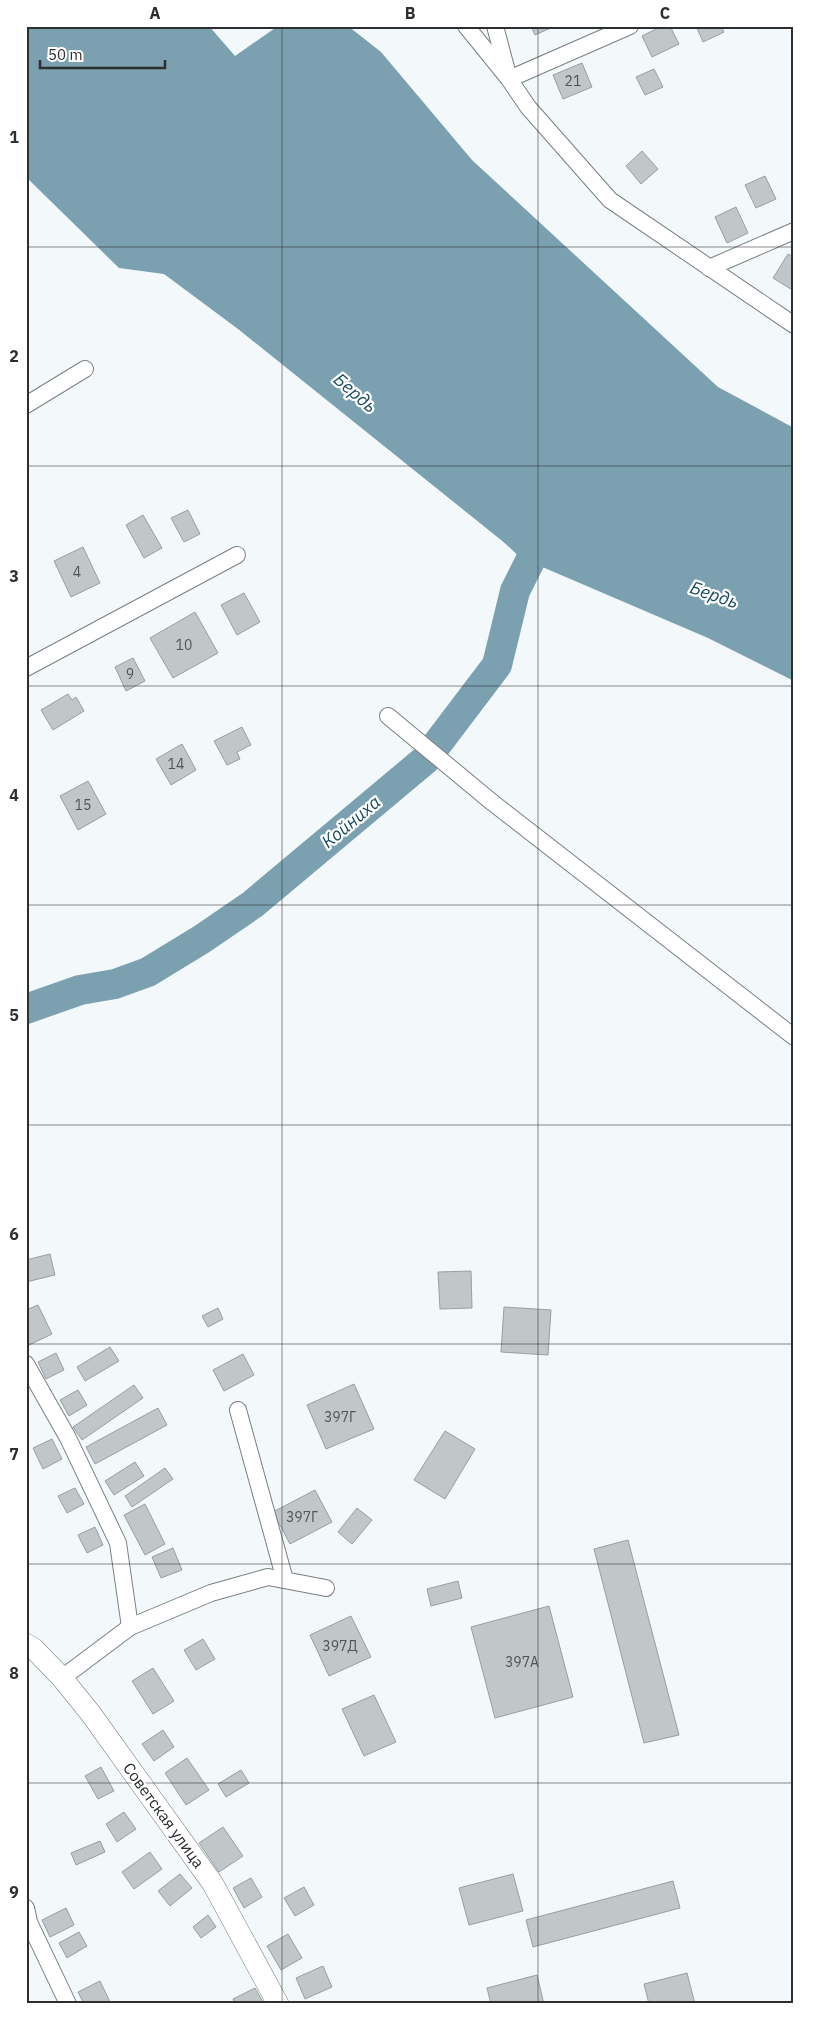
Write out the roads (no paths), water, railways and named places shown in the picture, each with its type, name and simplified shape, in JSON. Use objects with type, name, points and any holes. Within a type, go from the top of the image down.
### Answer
[{"type":"main road","name":"Советская улица","points":[[29,1651],[62,1678],[91,1714],[214,1884],[278,2004]]},
{"type":"street","points":[[466,26],[509,79],[528,107],[610,200],[794,325]]},
{"type":"street","points":[[495,26],[509,79]]},
{"type":"street","points":[[509,79],[630,26]]},
{"type":"street","points":[[709,268],[794,232]]},
{"type":"street","points":[[26,404],[85,369]]},
{"type":"street","points":[[26,668],[237,555]]},
{"type":"street","points":[[388,716],[493,803],[794,1037]]},
{"type":"street","points":[[26,1364],[68,1438],[118,1543],[130,1627]]},
{"type":"street","points":[[238,1410],[285,1580]]},
{"type":"street","points":[[62,1678],[130,1627],[211,1593],[268,1577],[326,1588]]},
{"type":"street","points":[[26,1908],[29,1922],[68,2004]]},
{"type":"water","name":"Бердь","points":[[26,26],[209,26],[235,56],[278,26],[348,26],[381,52],[472,160],[718,387],[794,428],[794,681],[708,638],[526,560],[238,329],[164,274],[119,268],[26,177]]},
{"type":"waterway","name":"Койниха","points":[[26,1009],[80,990],[115,984],[148,972],[202,939],[253,904],[425,760],[497,665],[515,591],[535,551],[514,531]]}]
